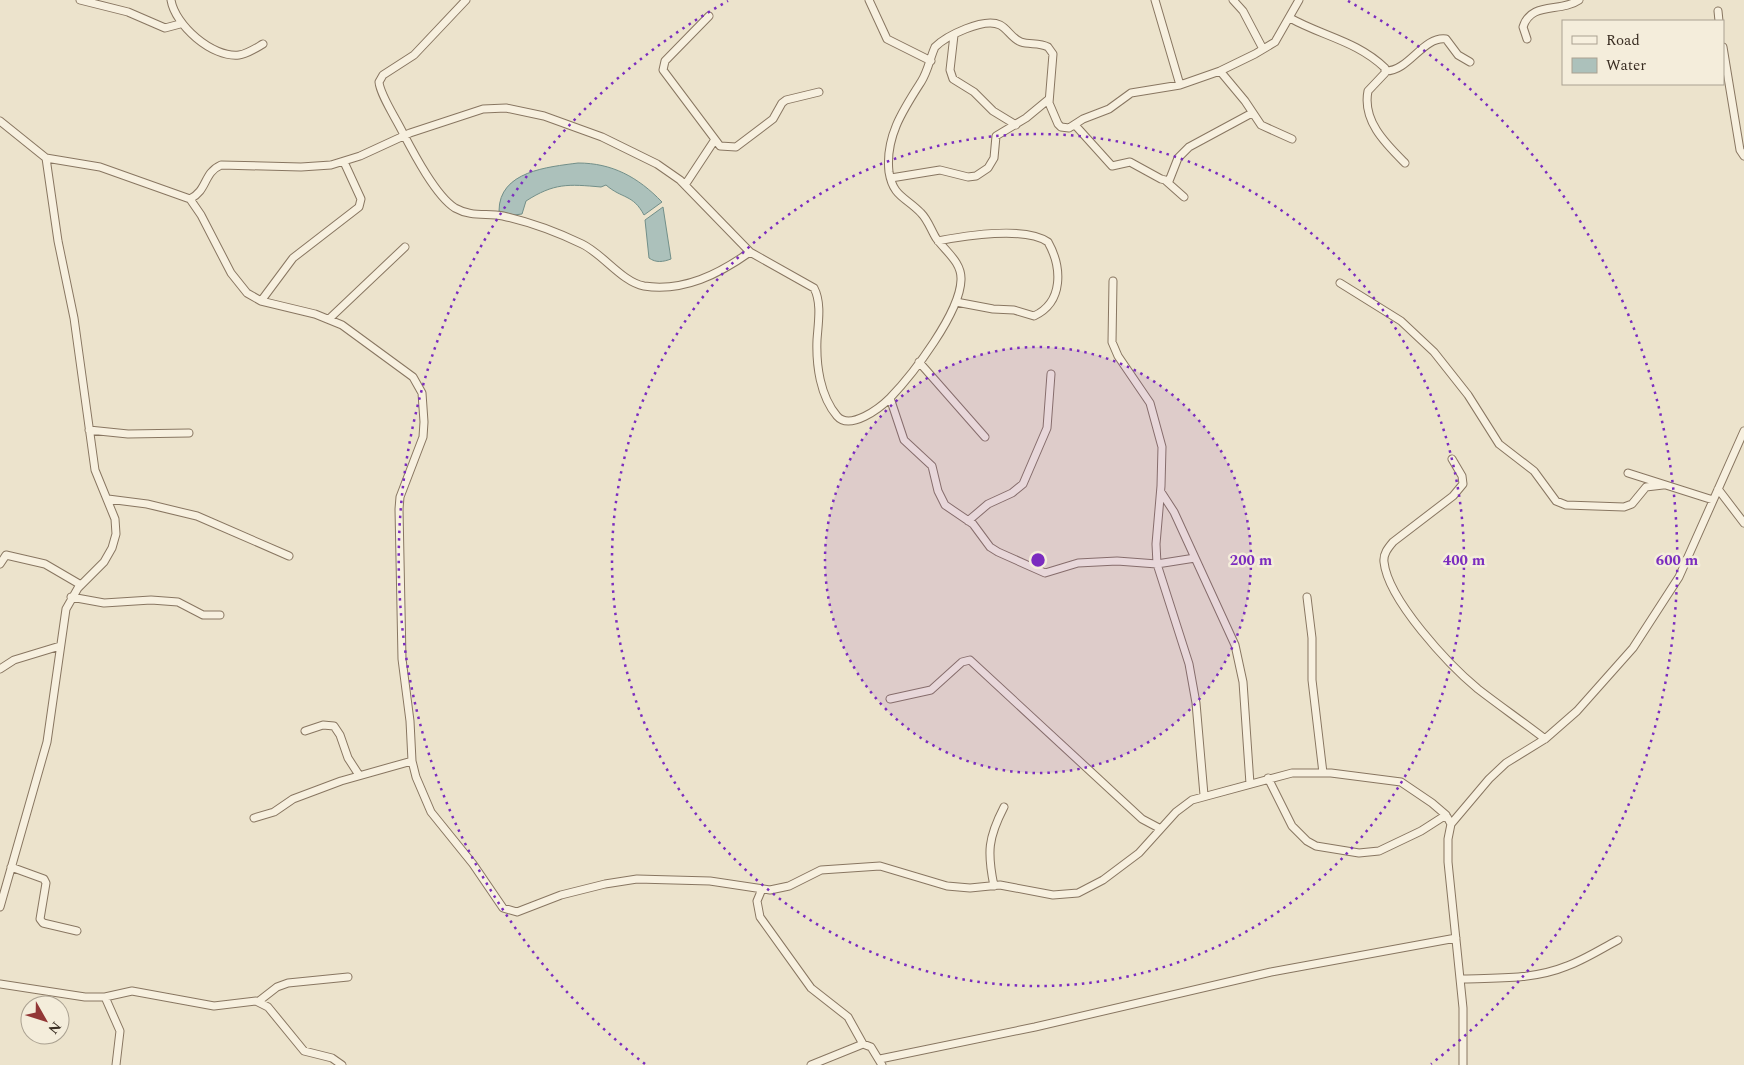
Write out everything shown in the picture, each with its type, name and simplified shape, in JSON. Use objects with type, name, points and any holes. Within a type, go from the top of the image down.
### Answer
[{"type":"street","points":[[80,0],[128,12],[165,28],[180,24]]},
{"type":"street","points":[[171,0],[173,11],[180,24],[201,41],[229,54],[238,55],[263,44]]},
{"type":"street","points":[[466,0],[410,60],[383,75],[379,82],[405,136],[426,172],[450,204],[476,215],[501,216],[525,222],[588,246],[634,283],[645,286],[696,282],[726,269],[750,252]]},
{"type":"street","points":[[869,0],[888,39],[931,61]]},
{"type":"street","points":[[1155,0],[1180,85]]},
{"type":"street","points":[[1233,0],[1243,11],[1263,49]]},
{"type":"street","points":[[190,199],[200,193],[212,169],[221,165],[301,167],[344,162],[405,136],[466,113],[483,109],[506,108],[544,116],[636,152],[669,171],[750,252],[810,285],[816,293],[819,320],[817,360],[819,377],[838,417],[843,420],[857,419],[879,408],[890,398],[920,362],[942,329],[956,302],[961,280],[959,268],[938,241],[919,211],[896,193],[891,178],[889,161],[895,126],[931,61],[935,47],[954,35],[991,22],[1003,26],[1018,41],[1048,47],[1053,54],[1049,99],[1058,124],[1065,128],[1109,109],[1130,93],[1180,85],[1220,71],[1263,49],[1275,42],[1299,0]]},
{"type":"street","points":[[1527,39],[1523,27],[1532,12],[1538,9],[1569,6],[1579,0]]},
{"type":"street","points":[[1718,11],[1719,20]]},
{"type":"street","points":[[708,16],[665,61],[663,70],[714,141],[726,148],[736,147],[773,119],[782,103],[819,92]]},
{"type":"street","points":[[1290,18],[1303,26],[1343,40],[1382,64],[1386,71]]},
{"type":"street","points":[[954,35],[950,70],[953,79],[974,92],[993,111],[1016,125]]},
{"type":"street","points":[[1404,163],[1378,134],[1368,107],[1368,91],[1386,71],[1396,69],[1436,38],[1446,39],[1458,55],[1470,62]]},
{"type":"street","points":[[1724,53],[1740,150],[1744,156]]},
{"type":"street","points":[[1220,71],[1246,101],[1261,125],[1292,138]]},
{"type":"street","points":[[891,178],[940,170],[968,177],[976,176],[988,168],[994,158],[996,136],[1016,125],[1049,99]]},
{"type":"street","points":[[1166,181],[1171,177],[1178,158],[1189,146],[1252,113]]},
{"type":"street","points":[[0,121],[46,158],[100,167],[190,199],[201,215],[238,283],[247,293],[261,301],[329,319],[358,335],[413,377],[422,393],[423,437],[400,497],[399,509],[402,659],[410,721],[412,761],[420,791],[431,812],[473,864],[499,904],[510,911],[534,907],[562,895],[605,884],[637,879],[710,880],[777,890],[821,870],[880,866],[947,886],[970,888],[1016,887],[1053,895],[1078,893],[1104,880],[1147,847],[1159,828],[1183,805],[1204,795],[1292,773],[1323,773],[1401,782],[1422,794],[1446,816],[1451,824]]},
{"type":"street","points":[[1074,125],[1112,166],[1130,162],[1166,181],[1184,197]]},
{"type":"street","points":[[685,186],[714,141]]},
{"type":"street","points":[[0,907],[2,891],[11,867],[47,742],[64,616],[71,597],[104,562],[112,548],[116,534],[115,520],[95,470],[74,318],[58,241],[46,158]]},
{"type":"street","points":[[261,301],[293,258],[359,207],[362,199],[344,162]]},
{"type":"street","points":[[938,241],[995,233],[1030,236],[1048,242],[1056,262],[1059,275],[1058,285],[1047,306],[1034,316],[1014,310],[993,309],[956,302]]},
{"type":"street","points":[[329,319],[405,246]]},
{"type":"street","points":[[1113,281],[1112,342],[1155,415],[1162,447],[1161,492],[1156,544],[1157,564],[1189,664],[1196,703],[1204,795]]},
{"type":"street","points":[[1340,283],[1401,321],[1434,352],[1468,395],[1499,444],[1534,471],[1560,504],[1582,507],[1624,507],[1632,504],[1646,487],[1663,485]]},
{"type":"street","points":[[920,362],[986,437]]},
{"type":"street","points":[[968,521],[988,504],[1012,493],[1023,484],[1047,428],[1051,374]]},
{"type":"street","points":[[890,398],[904,440],[932,466],[941,499],[945,505],[979,531],[990,547],[1037,571],[1045,573],[1078,563],[1157,564],[1195,558]]},
{"type":"street","points":[[89,430],[128,434],[189,434]]},
{"type":"street","points":[[1464,1065],[1460,979],[1448,862],[1448,839],[1451,824],[1499,769],[1545,739],[1577,711],[1633,648],[1678,577],[1744,431]]},
{"type":"street","points":[[1452,459],[1462,476],[1463,484],[1453,496],[1393,542],[1386,550],[1384,561],[1387,572],[1393,589],[1416,624],[1457,670],[1545,739]]},
{"type":"street","points":[[1628,473],[1713,500]]},
{"type":"street","points":[[1718,489],[1744,522]]},
{"type":"street","points":[[1161,492],[1174,512],[1222,613],[1240,664],[1250,784]]},
{"type":"street","points":[[108,500],[147,504],[190,514],[289,556]]},
{"type":"street","points":[[0,564],[6,555],[38,562],[50,566],[81,585]]},
{"type":"street","points":[[71,597],[104,603],[151,600],[178,602],[203,615],[220,615]]},
{"type":"street","points":[[1307,597],[1312,638],[1312,680],[1323,773]]},
{"type":"street","points":[[0,669],[14,660],[60,646]]},
{"type":"street","points":[[890,699],[931,690],[962,662],[970,660],[1142,819],[1159,828]]},
{"type":"street","points":[[305,731],[323,725],[334,726],[340,734],[348,758],[359,775]]},
{"type":"street","points":[[254,818],[274,812],[303,795],[359,775],[412,761]]},
{"type":"street","points":[[1268,778],[1292,826],[1307,841],[1316,846],[1359,853],[1378,851],[1421,831],[1446,816]]},
{"type":"street","points":[[994,886],[989,844],[1004,807]]},
{"type":"street","points":[[11,867],[44,879],[46,883],[40,920],[42,923],[77,931]]},
{"type":"street","points":[[762,888],[757,901],[760,917],[812,988],[848,1017],[863,1044],[871,1047],[881,1062],[1271,972],[1456,938]]},
{"type":"street","points":[[1460,979],[1519,977],[1545,973],[1567,966],[1618,940]]},
{"type":"street","points":[[259,1001],[277,987],[288,982],[348,976]]},
{"type":"street","points":[[0,987],[86,997],[105,997],[132,991],[214,1006],[259,1001],[268,1007],[304,1050],[332,1058],[342,1065]]},
{"type":"street","points":[[105,997],[120,1031],[116,1065]]},
{"type":"street","points":[[811,1065],[863,1044]]},
{"type":"water","points":[[578,163],[602,166],[624,173],[644,185],[662,202],[644,215],[636,203],[606,185],[601,187],[570,185],[553,188],[526,201],[522,214],[514,215],[499,211],[501,198],[507,187],[516,179],[540,169]]},
{"type":"water","points":[[663,207],[671,259],[657,261],[649,258],[645,220]]}]
